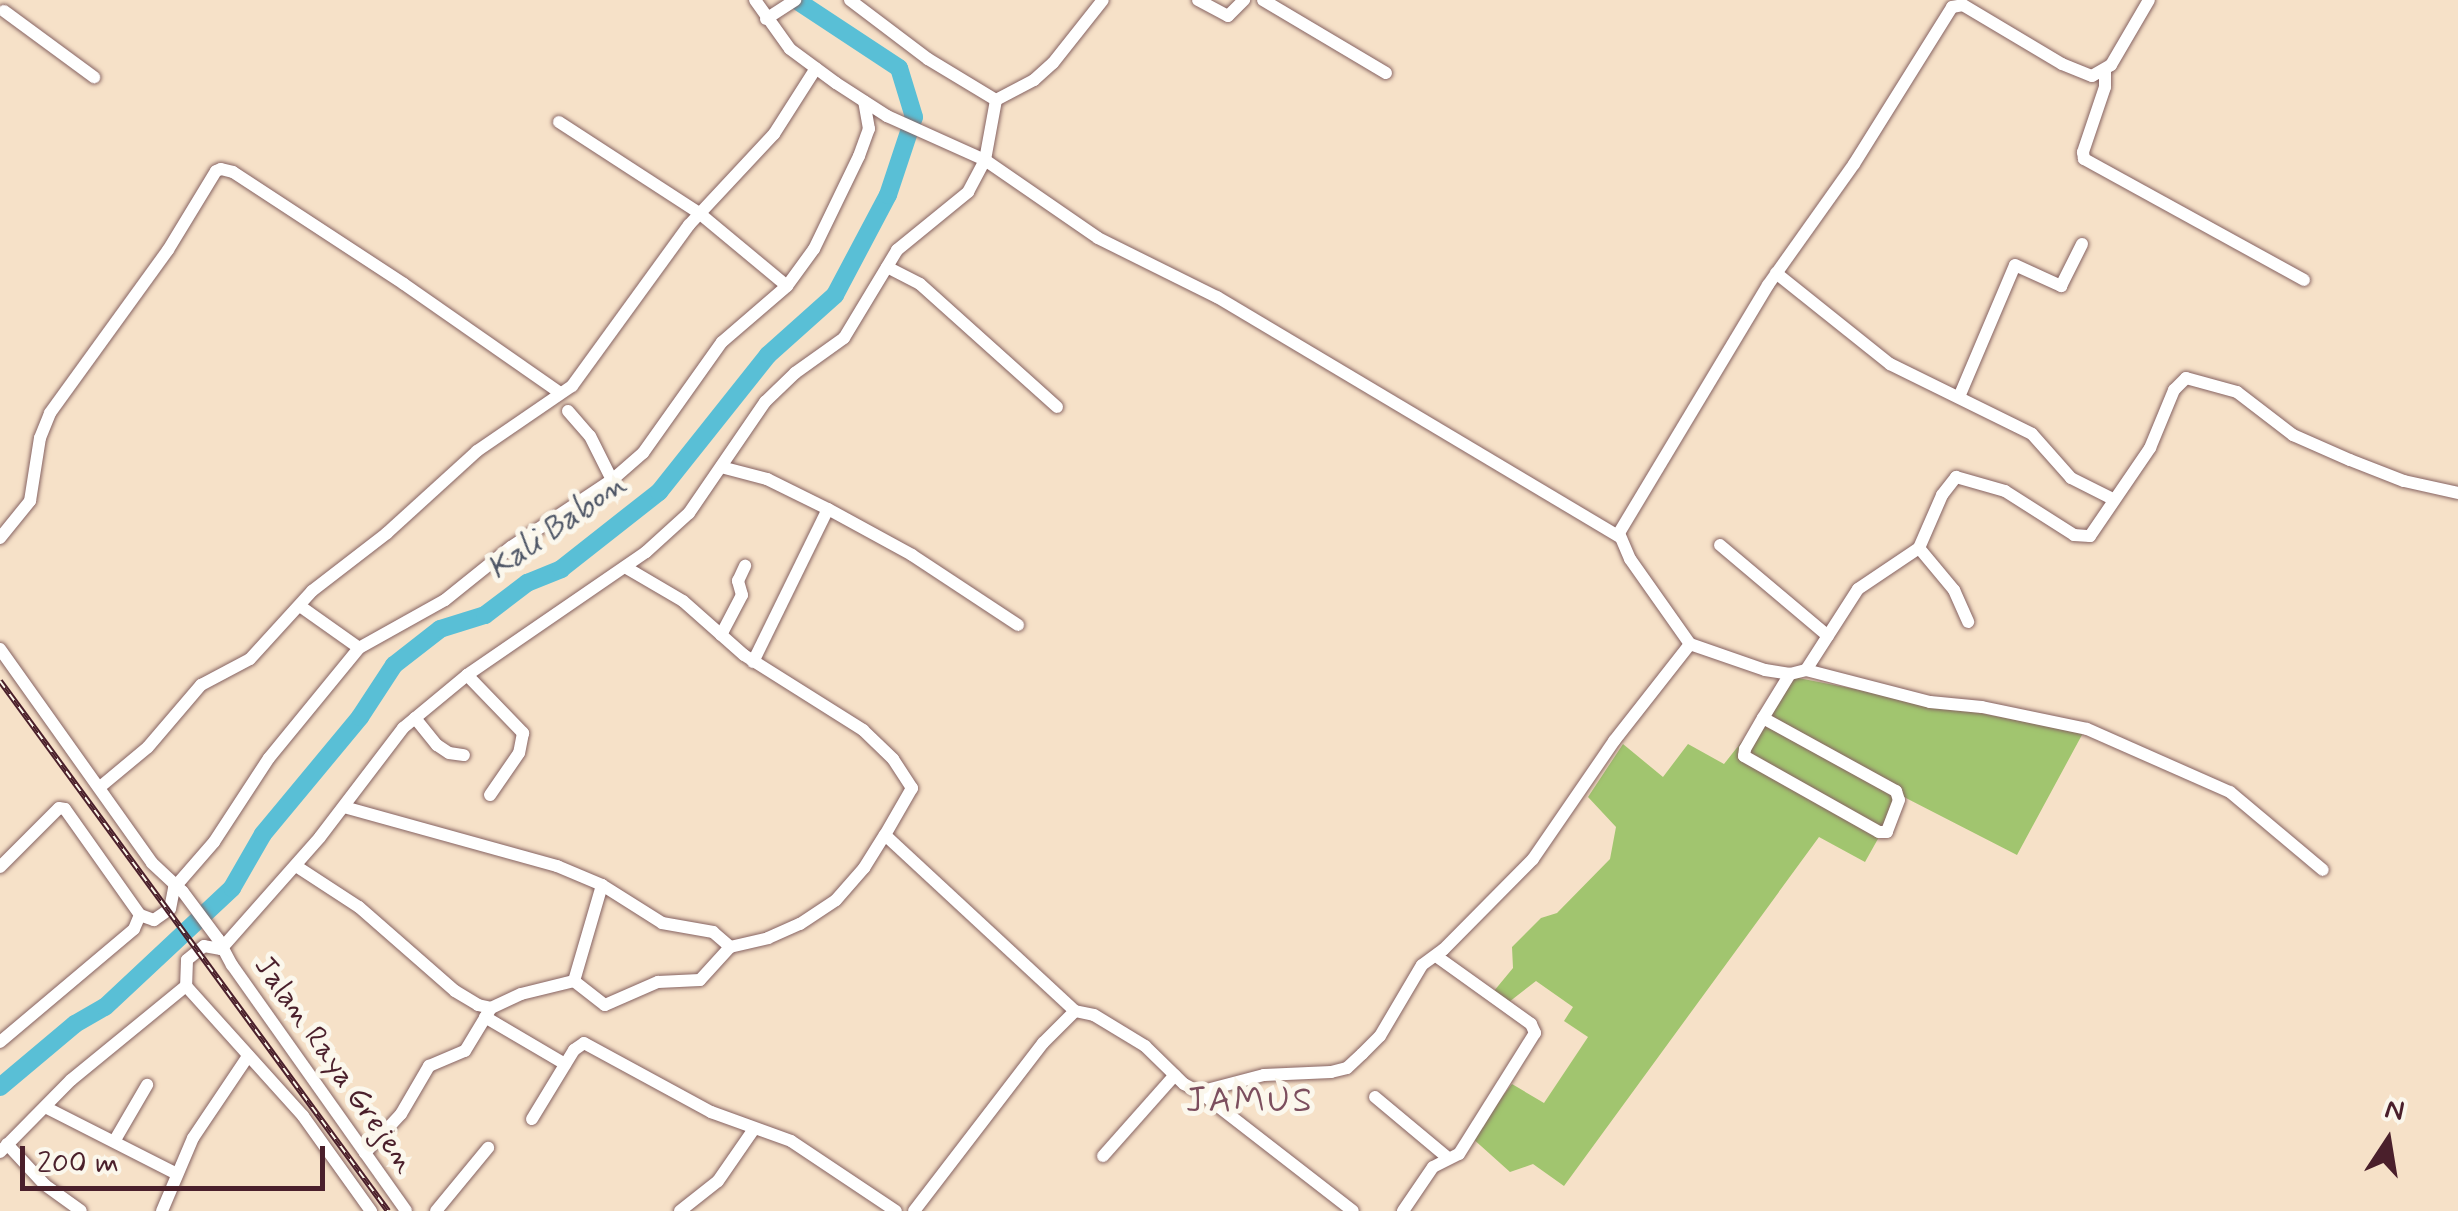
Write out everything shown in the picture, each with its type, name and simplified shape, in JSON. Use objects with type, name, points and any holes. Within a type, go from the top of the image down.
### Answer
[{"type":"street","points":[[756,0],[771,16],[790,49],[886,116],[985,160],[1098,238],[1217,297],[1618,537],[1690,644],[1723,658],[1790,674],[1806,670],[1930,702],[1982,706],[2086,729],[2230,792],[2323,870]]},
{"type":"street","points":[[771,16],[795,0]]},
{"type":"street","points":[[850,0],[928,59],[996,100]]},
{"type":"street","points":[[371,1211],[302,1116],[186,986],[187,960],[204,946],[219,944],[296,866],[403,728],[468,676],[671,532],[765,402],[795,373],[844,338],[897,250],[968,192],[985,160],[996,100],[1044,72],[1103,0]]},
{"type":"street","points":[[1198,0],[1228,16],[1244,0]]},
{"type":"street","points":[[1263,0],[1386,73]]},
{"type":"street","points":[[2150,0],[2105,72],[2106,84],[2084,160],[2304,280]]},
{"type":"street","points":[[1618,537],[1776,273],[1840,186],[1952,2],[1984,15],[2078,72],[2092,76],[2105,72]]},
{"type":"street","points":[[5,7],[94,77]]},
{"type":"street","points":[[100,787],[148,747],[201,686],[250,659],[300,606],[477,451],[560,393],[588,367],[664,256],[774,134],[816,68]]},
{"type":"street","points":[[0,867],[59,808],[65,808],[140,914],[154,920],[170,909],[178,890],[269,758],[359,648],[378,633],[445,600],[512,548],[612,480],[643,453],[722,342],[787,286],[814,248],[860,156],[869,129],[864,101]]},
{"type":"street","points":[[559,122],[700,213],[787,286]]},
{"type":"street","points":[[0,538],[30,500],[40,438],[50,414],[221,169],[233,172],[404,284],[560,393]]},
{"type":"street","points":[[1959,397],[2015,265],[2061,286],[2082,244]]},
{"type":"street","points":[[887,268],[920,284],[1056,407]]},
{"type":"street","points":[[1776,273],[1890,364],[2032,434],[2071,478],[2113,499]]},
{"type":"street","points":[[1806,670],[1858,589],[1920,548],[1942,495],[1956,477],[2005,491],[2081,539],[2090,536],[2150,448],[2174,390],[2186,378],[2228,388],[2293,435],[2350,460],[2404,480],[2458,493]]},
{"type":"street","points":[[568,411],[590,436],[612,480]]},
{"type":"street","points":[[721,467],[768,480],[828,509],[912,555],[1018,624]]},
{"type":"street","points":[[753,662],[828,509]]},
{"type":"street","points":[[1720,545],[1828,636]]},
{"type":"street","points":[[1920,548],[1954,590],[1968,622]]},
{"type":"street","points":[[574,980],[605,1005],[658,982],[700,980],[730,947],[768,938],[836,900],[864,868],[912,788],[893,759],[863,730],[753,662],[682,601],[625,566]]},
{"type":"street","points":[[721,636],[742,595],[738,580],[746,566]]},
{"type":"street","points":[[300,606],[359,648]]},
{"type":"street","points":[[1198,1092],[1264,1075],[1347,1068],[1380,1036],[1422,964],[1436,956],[1533,859],[1614,741],[1690,644]]},
{"type":"street","name":"Jalan Raya Grejen","points":[[0,649],[219,944],[406,1211]]},
{"type":"street","points":[[1763,718],[1896,792],[1899,800],[1888,832],[1878,832],[1746,759],[1745,748],[1763,718],[1790,674]]},
{"type":"street","points":[[468,676],[523,733],[519,754],[490,795]]},
{"type":"street","points":[[415,718],[449,754],[464,755]]},
{"type":"street","points":[[344,807],[507,849],[602,885],[662,923],[713,932],[730,947]]},
{"type":"street","points":[[884,835],[1074,1010],[1094,1015],[1145,1046],[1175,1076],[1354,1211]]},
{"type":"street","points":[[296,866],[359,906],[455,991],[566,1064]]},
{"type":"street","points":[[574,980],[602,885]]},
{"type":"street","points":[[0,1041],[134,930],[140,914]]},
{"type":"street","points":[[1403,1211],[1433,1166],[1460,1154],[1536,1033],[1531,1024],[1436,956]]},
{"type":"street","points":[[365,1152],[401,1114],[428,1066],[466,1051],[488,1012],[574,980]]},
{"type":"street","points":[[81,1211],[44,1185],[4,1148],[72,1080],[186,986]]},
{"type":"street","points":[[914,1211],[1043,1043],[1074,1010]]},
{"type":"street","points":[[532,1119],[577,1046],[585,1044],[711,1112],[791,1141],[896,1211]]},
{"type":"street","points":[[162,1211],[173,1193],[193,1138],[248,1056]]},
{"type":"street","points":[[1103,1156],[1175,1076]]},
{"type":"street","points":[[115,1140],[147,1084]]},
{"type":"street","points":[[1375,1097],[1448,1158]]},
{"type":"street","points":[[47,1108],[177,1174]]},
{"type":"street","points":[[680,1211],[697,1206],[754,1129]]},
{"type":"street","points":[[436,1211],[488,1148]]},
{"type":"green space","points":[[1793,677],[2083,733],[2017,855],[1902,796],[1865,862],[1819,837],[1564,1186],[1533,1164],[1510,1172],[1471,1137],[1512,1084],[1544,1103],[1588,1037],[1564,1021],[1573,1007],[1536,981],[1509,1002],[1494,991],[1513,968],[1512,947],[1541,918],[1557,913],[1610,859],[1616,827],[1588,797],[1623,744],[1663,777],[1688,744],[1724,764]]},
{"type":"waterway","name":"Kali Babon","points":[[0,1087],[75,1024],[105,1007],[232,888],[263,834],[360,717],[394,665],[440,629],[485,615],[527,583],[561,569],[659,492],[768,355],[835,295],[888,195],[914,117],[899,68],[796,0]]},
{"type":"railway","points":[[0,681],[388,1211]]},
{"type":"district","name":"JAMUS","points":[[1250,1101]]}]
